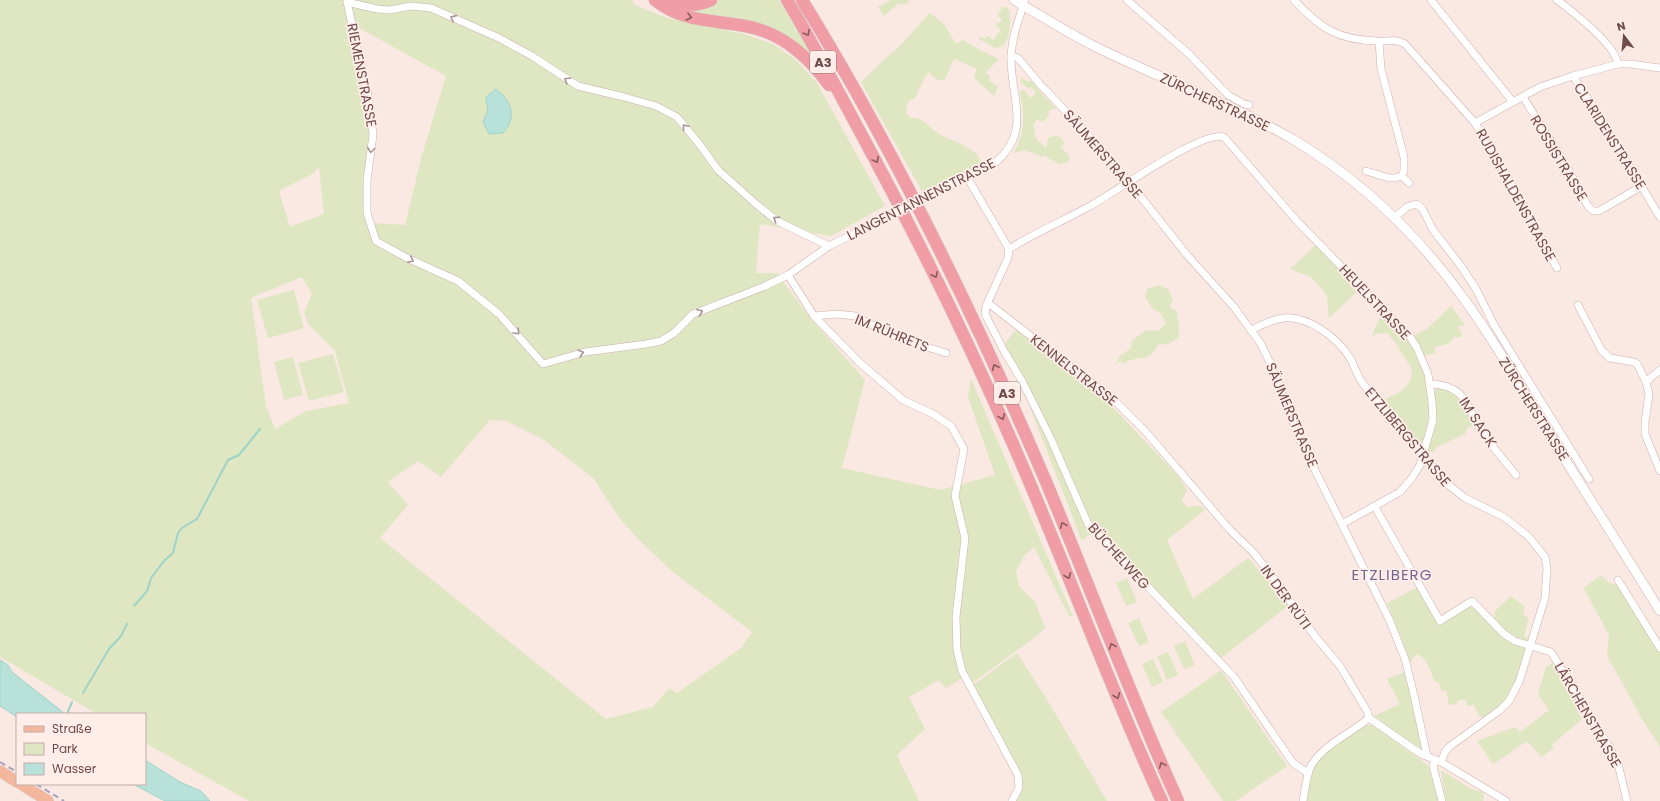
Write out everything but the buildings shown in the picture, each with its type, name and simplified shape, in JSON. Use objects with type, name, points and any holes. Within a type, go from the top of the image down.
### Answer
[{"type":"highway","points":[[655,0],[666,8],[684,16],[754,28],[768,32],[784,41],[802,54],[818,72],[857,126]]},
{"type":"highway","points":[[666,0],[677,4],[687,5],[699,4],[711,0]]},
{"type":"highway","name":"A3","points":[[787,0],[821,58],[932,268],[994,400],[1037,500],[1124,714],[1162,801]]},
{"type":"highway","name":"A3","points":[[802,0],[821,31],[900,175],[934,240],[993,362],[1048,487],[1131,692],[1178,801]]},
{"type":"main road","name":"ZÜRCHERSTRASSE","points":[[1014,0],[1023,2],[1091,45],[1245,115],[1294,140],[1352,180],[1395,217],[1435,261],[1481,323],[1600,518],[1660,611]]},
{"type":"main road","points":[[0,771],[16,781]]},
{"type":"main road","points":[[23,785],[48,801]]},
{"type":"street","points":[[1127,0],[1189,54],[1228,95],[1249,105]]},
{"type":"street","name":"RUDISHALDENSTRASSE","points":[[1294,0],[1315,20],[1336,35],[1380,42],[1393,40],[1405,44],[1475,123],[1512,185],[1557,268]]},
{"type":"street","points":[[1431,0],[1513,102]]},
{"type":"street","points":[[1557,0],[1604,41],[1615,56],[1618,64]]},
{"type":"street","points":[[346,1],[377,9],[390,10],[411,6],[431,8],[499,38],[532,56],[578,86],[624,96],[656,106],[677,117],[718,170],[756,204],[777,220],[829,246]]},
{"type":"street","name":"RIEMENSTRASSE","points":[[346,1],[370,107],[374,135],[367,180],[367,213],[376,241]]},
{"type":"street","name":"LANGENTANNENSTRASSE","points":[[376,241],[405,257],[458,281],[499,314],[543,364],[585,352],[661,341],[674,333],[693,314],[763,287],[788,275],[829,246],[996,162],[1004,155],[1015,138],[1018,127],[1018,111],[1011,56],[1023,2]]},
{"type":"street","points":[[1380,42],[1381,69],[1404,157],[1404,171],[1402,176]]},
{"type":"street","name":"SÄUMERSTRASSE","points":[[1011,56],[1018,58],[1038,82],[1094,141],[1129,182],[1187,255],[1234,307],[1252,330],[1269,360],[1294,426],[1389,619],[1405,660],[1416,702],[1427,756]]},
{"type":"street","points":[[1475,123],[1540,87],[1573,76],[1618,64],[1660,68]]},
{"type":"street","name":"CLARIDENSTRASSE","points":[[1573,76],[1660,217]]},
{"type":"street","name":"ROSSISTRASSE","points":[[1523,97],[1566,165],[1588,206],[1593,211],[1600,211],[1642,186]]},
{"type":"street","name":"HEUELSTRASSE","points":[[1009,249],[1036,232],[1089,207],[1177,152],[1212,137],[1224,137],[1296,220],[1410,337],[1423,359],[1430,384],[1433,420],[1417,471],[1406,487],[1400,492],[1342,524]]},
{"type":"street","points":[[1366,171],[1389,178],[1402,176]]},
{"type":"street","points":[[1402,176],[1409,183]]},
{"type":"street","points":[[967,177],[1009,249],[1008,258],[988,303]]},
{"type":"street","name":"ZÜRCHERSTRASSE","points":[[1395,217],[1411,205],[1416,204],[1422,208],[1433,230],[1461,266],[1476,289],[1494,325],[1589,479]]},
{"type":"street","points":[[788,275],[814,316],[860,363],[903,400],[933,414],[951,426],[964,449],[955,496],[966,538],[956,617],[957,650],[962,671],[1018,775],[1019,788],[1012,801]]},
{"type":"street","name":"KENNELSTRASSE","points":[[988,303],[1115,401],[1156,443],[1190,484]]},
{"type":"street","name":"BÜCHELWEG","points":[[988,303],[985,314],[1004,351],[1022,381],[1050,437],[1088,524],[1234,677],[1293,763],[1308,773]]},
{"type":"street","points":[[1578,306],[1602,351],[1610,358],[1634,362],[1637,364],[1646,382],[1649,394],[1645,434],[1660,471]]},
{"type":"street","name":"IM RÜHRETS","points":[[814,316],[837,314],[855,316],[893,336],[946,353]]},
{"type":"street","name":"ETZLIBERGSTRASSE","points":[[1252,330],[1277,319],[1284,318],[1299,319],[1328,334],[1344,350],[1364,385],[1437,474],[1454,491],[1476,504],[1504,517],[1529,537],[1545,557],[1547,568],[1547,590],[1519,682],[1509,701],[1500,710],[1449,747],[1438,761]]},
{"type":"street","points":[[1646,382],[1660,370]]},
{"type":"street","name":"IM SACK","points":[[1430,384],[1440,384],[1460,393],[1467,401],[1483,433],[1516,475]]},
{"type":"street","name":"IN DER RÜTI","points":[[1190,484],[1230,530],[1254,553],[1281,588],[1314,635],[1340,666],[1370,718]]},
{"type":"street","name":"LÄRCHENSTRASSE","points":[[1375,507],[1440,621],[1472,601],[1504,634],[1515,641],[1551,652],[1610,748],[1620,770],[1627,801]]},
{"type":"street","points":[[1618,580],[1660,648]]},
{"type":"street","points":[[1303,801],[1308,773],[1319,755],[1370,718],[1421,754],[1438,761],[1506,801]]},
{"type":"street","points":[[1438,761],[1433,766],[1442,801]]},
{"type":"green space","points":[[0,0],[632,0],[635,5],[667,18],[744,34],[773,44],[796,60],[817,83],[885,206],[831,236],[760,224],[756,273],[777,273],[807,314],[865,380],[842,468],[940,490],[995,475],[968,397],[971,379],[1073,616],[1069,616],[1034,547],[1024,556],[1016,572],[1019,586],[1035,602],[1045,628],[1037,636],[968,686],[963,678],[946,688],[939,680],[909,697],[925,729],[897,755],[919,801],[249,801],[146,744],[146,713],[95,713],[0,657]],"holes":[[[350,23],[446,76],[422,155],[405,225],[374,223],[370,213],[371,140],[365,99]],[[496,89],[489,134],[483,122],[488,110],[486,97]],[[319,166],[324,214],[290,227],[279,191],[314,173]],[[302,277],[312,294],[304,312],[308,324],[335,351],[349,403],[306,411],[275,429],[266,406],[251,298]],[[490,420],[506,421],[544,440],[594,479],[620,519],[642,543],[674,573],[752,632],[741,648],[677,693],[669,688],[653,707],[606,719],[380,538],[408,505],[388,482],[418,461],[441,477]]]},
{"type":"green space","points":[[719,0],[779,0],[816,63],[784,37],[759,23],[749,24],[718,15],[696,16],[673,6],[712,5]]},
{"type":"green space","points":[[890,0],[909,0],[909,2],[907,4],[898,4],[884,16],[878,7]]},
{"type":"green space","points":[[1003,7],[1007,7],[1010,15],[1009,33],[1003,46],[995,48],[979,39],[980,36],[984,39],[988,36],[993,40],[1001,30],[995,24],[1002,20],[997,15]]},
{"type":"green space","points":[[930,13],[944,24],[956,44],[963,40],[999,59],[985,73],[990,76],[989,81],[998,86],[994,96],[974,78],[977,69],[954,59],[945,79],[941,81],[933,77],[928,71],[927,76],[925,77],[915,98],[909,101],[906,107],[907,114],[911,118],[919,119],[936,132],[971,150],[978,156],[981,163],[978,166],[923,193],[861,82],[891,53],[895,51]]},
{"type":"green space","points":[[1021,78],[1027,81],[1032,81],[1056,108],[1050,110],[1048,116],[1043,122],[1038,119],[1033,124],[1036,139],[1046,148],[1048,138],[1058,136],[1062,138],[1064,144],[1061,147],[1069,155],[1069,162],[1060,164],[1044,156],[1041,157],[1037,154],[1024,150],[1014,153],[1018,145],[1023,123],[1021,90],[1025,91],[1030,98],[1036,93],[1031,87],[1028,89],[1020,81]]},
{"type":"green space","points":[[1316,245],[1360,289],[1329,318],[1327,297],[1325,293],[1311,277],[1290,269]]},
{"type":"green space","points":[[1160,285],[1169,290],[1173,301],[1169,307],[1177,311],[1179,338],[1168,344],[1158,345],[1150,355],[1146,357],[1133,359],[1123,364],[1121,360],[1115,365],[1120,356],[1131,348],[1132,340],[1147,330],[1158,331],[1166,323],[1160,313],[1153,309],[1145,297],[1147,289]]},
{"type":"green space","points":[[294,290],[304,328],[268,338],[257,300]]},
{"type":"green space","points":[[1451,306],[1465,325],[1458,326],[1462,336],[1458,338],[1455,336],[1448,344],[1435,347],[1435,353],[1425,356],[1419,343],[1413,336],[1427,329]]},
{"type":"green space","points":[[1382,312],[1400,330],[1412,346],[1423,369],[1426,380],[1429,404],[1427,429],[1424,442],[1418,446],[1381,401],[1393,396],[1404,388],[1411,378],[1412,372],[1410,365],[1395,342],[1387,333],[1380,333],[1372,336]]},
{"type":"green space","points":[[1016,330],[1110,404],[1178,476],[1187,490],[1182,500],[1187,507],[1200,505],[1205,510],[1167,540],[1193,599],[1248,558],[1289,605],[1220,659],[1095,529],[1082,541],[1005,343]]},
{"type":"green space","points":[[333,354],[344,392],[309,401],[298,363]]},
{"type":"green space","points":[[293,357],[303,395],[284,400],[274,362]]},
{"type":"green space","points":[[1439,387],[1458,395],[1475,425],[1467,428],[1465,434],[1437,447],[1433,452],[1428,451],[1434,429],[1436,407],[1435,391]]},
{"type":"green space","points":[[1601,575],[1608,582],[1618,586],[1660,651],[1660,747],[1642,719],[1607,655],[1609,636],[1584,588]]},
{"type":"green space","points":[[1127,578],[1137,602],[1126,606],[1116,583]]},
{"type":"green space","points":[[1418,587],[1439,626],[1468,606],[1472,605],[1525,649],[1526,652],[1512,689],[1495,711],[1486,718],[1479,716],[1474,705],[1467,706],[1465,699],[1457,701],[1457,704],[1449,705],[1446,690],[1441,691],[1439,682],[1435,682],[1426,661],[1420,655],[1416,654],[1412,659],[1412,662],[1410,662],[1387,603]]},
{"type":"green space","points":[[1511,596],[1525,607],[1523,615],[1529,618],[1524,636],[1530,638],[1526,641],[1511,636],[1494,620],[1495,611]]},
{"type":"green space","points":[[1139,618],[1149,642],[1139,646],[1128,623]]},
{"type":"green space","points":[[1185,641],[1195,665],[1184,669],[1174,646]]},
{"type":"green space","points":[[1168,652],[1178,675],[1167,680],[1157,657]]},
{"type":"green space","points":[[1017,653],[1049,703],[1107,801],[1015,801],[1021,784],[973,685]]},
{"type":"green space","points":[[1153,659],[1163,682],[1152,687],[1142,664]]},
{"type":"green space","points":[[1554,662],[1581,706],[1576,709],[1582,719],[1552,745],[1554,748],[1542,757],[1527,741],[1493,764],[1477,741],[1515,727],[1520,732],[1549,710],[1538,694],[1546,667]]},
{"type":"green space","points":[[1221,670],[1287,766],[1236,801],[1223,801],[1161,712]]},
{"type":"green space","points":[[1407,671],[1423,750],[1420,750],[1374,716],[1400,704],[1387,679]]},
{"type":"green space","points":[[1373,725],[1429,766],[1438,801],[1306,801],[1310,775],[1315,761],[1328,750],[1364,726]]},
{"type":"green space","points":[[1441,770],[1471,789],[1483,792],[1483,801],[1446,801]]},
{"type":"water","points":[[496,89],[509,104],[511,116],[510,121],[503,133],[489,134],[483,122],[488,110],[486,97]]},
{"type":"water","points":[[0,660],[8,665],[12,672],[64,713],[16,713],[16,716],[0,706]]},
{"type":"water","points":[[146,761],[180,782],[201,791],[210,801],[165,801],[135,785],[146,785]]},
{"type":"waterway","points":[[134,606],[147,591],[151,578],[164,561],[173,553],[178,533],[182,528],[197,519],[228,460],[239,455],[260,429]]},
{"type":"waterway","points":[[83,693],[109,649],[121,636],[127,624]]},
{"type":"waterway","points":[[67,713],[72,702]]},
{"type":"railway","points":[[0,762],[16,771]]},
{"type":"railway","points":[[38,785],[64,801]]},
{"type":"district","name":"ETZLIBERG","points":[[1392,575]]}]
